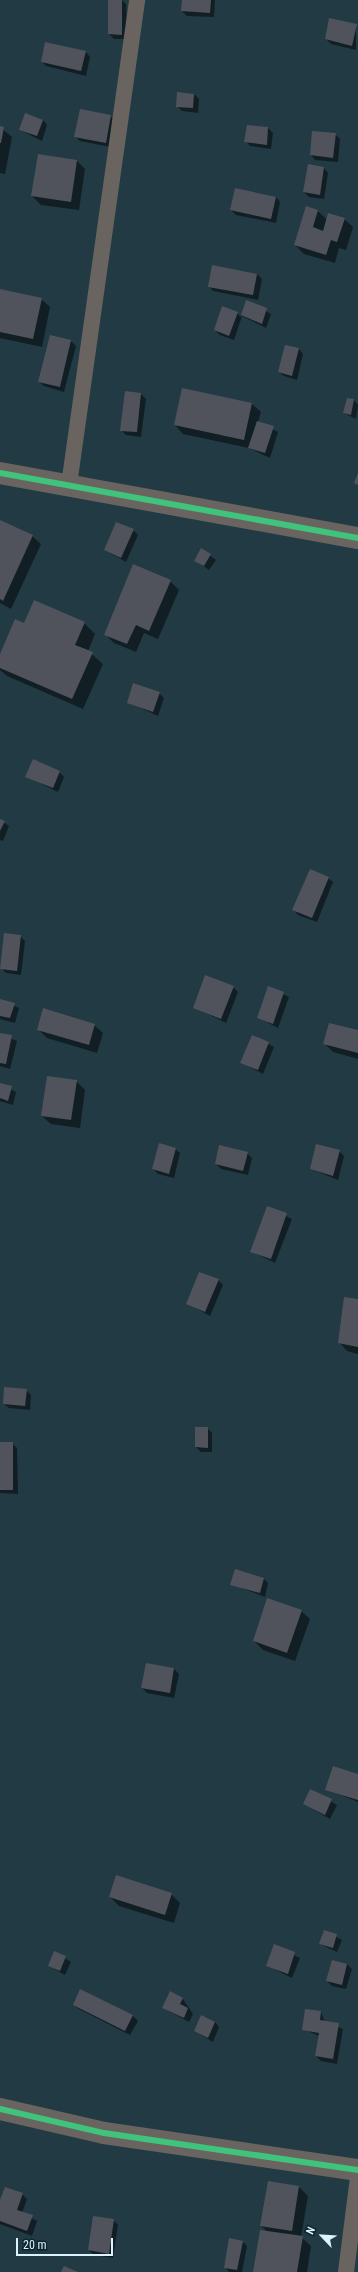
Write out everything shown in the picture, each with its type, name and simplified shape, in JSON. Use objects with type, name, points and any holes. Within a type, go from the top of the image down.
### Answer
[{"type":"street","points":[[0,473],[358,538]]},
{"type":"street","points":[[0,2109],[104,2133],[358,2170]]},
{"type":"lane","points":[[69,485],[137,0]]},
{"type":"lane","points":[[346,2272],[358,2177]]},
{"type":"building","points":[[108,0],[122,0],[122,35],[108,34]]},
{"type":"building","points":[[182,0],[211,0],[210,13],[181,11]]},
{"type":"building","points":[[329,18],[357,24],[352,46],[325,39]]},
{"type":"building","points":[[45,42],[86,51],[81,71],[41,62]]},
{"type":"building","points":[[177,92],[194,94],[193,108],[176,107]]},
{"type":"building","points":[[80,109],[111,115],[106,143],[74,137]]},
{"type":"building","points":[[25,113],[43,120],[37,136],[19,130]]},
{"type":"building","points":[[247,125],[268,127],[267,145],[244,142]]},
{"type":"building","points":[[0,126],[4,127],[1,143],[0,143]]},
{"type":"building","points":[[312,131],[336,133],[333,158],[310,155]]},
{"type":"building","points":[[38,154],[77,160],[71,202],[31,196]]},
{"type":"building","points":[[308,164],[324,167],[320,195],[303,192]]},
{"type":"building","points":[[235,188],[276,197],[271,219],[230,210]]},
{"type":"building","points":[[306,206],[318,210],[313,227],[323,231],[328,213],[345,218],[337,242],[331,240],[326,255],[294,245]]},
{"type":"building","points":[[212,265],[257,274],[253,295],[208,287]]},
{"type":"building","points":[[0,289],[42,298],[33,339],[0,332]]},
{"type":"building","points":[[246,300],[267,308],[262,324],[241,315]]},
{"type":"building","points":[[222,306],[238,312],[229,336],[214,330]]},
{"type":"building","points":[[50,335],[71,340],[60,387],[38,382]]},
{"type":"building","points":[[285,345],[299,348],[292,376],[278,372]]},
{"type":"building","points":[[182,388],[252,403],[244,440],[174,425]]},
{"type":"building","points":[[125,391],[141,393],[137,432],[120,431]]},
{"type":"building","points":[[347,398],[354,399],[351,415],[343,413]]},
{"type":"building","points":[[257,421],[274,426],[265,453],[248,448]]},
{"type":"building","points":[[358,473],[358,485],[354,483]]},
{"type":"building","points":[[0,520],[33,535],[3,601],[0,599]]},
{"type":"building","points":[[116,522],[134,529],[121,558],[104,550]]},
{"type":"building","points":[[201,548],[211,554],[204,566],[194,561]]},
{"type":"building","points":[[133,564],[171,580],[149,631],[136,625],[127,644],[104,635]]},
{"type":"building","points":[[34,600],[85,622],[75,645],[93,652],[72,699],[0,668],[0,654],[15,619],[24,623]]},
{"type":"building","points":[[133,683],[160,692],[153,712],[127,703]]},
{"type":"building","points":[[33,759],[60,771],[53,788],[25,777]]},
{"type":"building","points":[[0,819],[5,821],[0,831]]},
{"type":"building","points":[[310,869],[329,877],[312,918],[292,910]]},
{"type":"building","points":[[4,933],[21,935],[17,971],[0,969]]},
{"type":"building","points":[[205,975],[234,986],[221,1019],[193,1008]]},
{"type":"building","points":[[268,986],[284,992],[273,1024],[257,1018]]},
{"type":"building","points":[[0,999],[15,1003],[10,1018],[0,1016]]},
{"type":"building","points":[[43,1008],[95,1024],[89,1045],[37,1030]]},
{"type":"building","points":[[329,1023],[358,1030],[358,1053],[323,1044]]},
{"type":"building","points":[[0,1033],[12,1035],[6,1064],[0,1063]]},
{"type":"building","points":[[252,1035],[269,1042],[258,1070],[240,1063]]},
{"type":"building","points":[[47,1076],[77,1080],[71,1120],[41,1116]]},
{"type":"building","points":[[0,1083],[12,1086],[8,1101],[0,1098]]},
{"type":"building","points":[[159,1143],[176,1148],[169,1174],[152,1169]]},
{"type":"building","points":[[316,1144],[340,1150],[333,1176],[310,1169]]},
{"type":"building","points":[[219,1145],[248,1152],[243,1171],[215,1164]]},
{"type":"building","points":[[267,1206],[287,1213],[271,1259],[250,1252]]},
{"type":"building","points":[[199,1272],[219,1279],[205,1312],[186,1304]]},
{"type":"building","points":[[344,1297],[358,1299],[358,1347],[338,1343]]},
{"type":"building","points":[[4,1387],[27,1389],[25,1406],[3,1404]]},
{"type":"building","points":[[195,1427],[208,1427],[208,1448],[195,1447]]},
{"type":"building","points":[[0,1442],[13,1442],[13,1490],[0,1490]]},
{"type":"building","points":[[235,1569],[264,1578],[260,1593],[230,1585]]},
{"type":"building","points":[[267,1598],[302,1610],[287,1653],[253,1641]]},
{"type":"building","points":[[146,1663],[174,1668],[170,1693],[141,1688]]},
{"type":"building","points":[[333,1766],[358,1774],[358,1800],[325,1790]]},
{"type":"building","points":[[310,1789],[332,1799],[325,1815],[303,1804]]},
{"type":"building","points":[[116,1875],[172,1893],[165,1915],[109,1897]]},
{"type":"building","points":[[324,1930],[337,1934],[333,1948],[319,1944]]},
{"type":"building","points":[[274,1944],[295,1952],[288,1974],[266,1966]]},
{"type":"building","points":[[54,1951],[66,1956],[60,1971],[48,1966]]},
{"type":"building","points":[[332,1960],[347,1964],[342,1985],[326,1981]]},
{"type":"building","points":[[80,1989],[133,2015],[125,2031],[73,2005]]},
{"type":"building","points":[[170,1991],[183,1998],[180,2004],[188,2008],[184,2018],[162,2008]]},
{"type":"building","points":[[305,2009],[321,2011],[320,2020],[339,2023],[333,2059],[315,2056],[319,2033],[302,2030]]},
{"type":"building","points":[[201,2015],[215,2022],[208,2038],[194,2031]]},
{"type":"building","points":[[268,2181],[299,2186],[292,2231],[260,2226]]},
{"type":"building","points":[[5,2187],[23,2193],[17,2210],[33,2215],[27,2231],[0,2221],[0,2200]]},
{"type":"building","points":[[93,2216],[114,2219],[109,2254],[88,2250]]},
{"type":"building","points":[[260,2230],[303,2236],[297,2272],[253,2272]]},
{"type":"building","points":[[229,2238],[243,2241],[237,2270],[224,2268]]},
{"type":"building","points":[[64,2266],[78,2272],[61,2272]]},
{"type":"cycle path","points":[[0,473],[358,538]]},
{"type":"cycle path","points":[[0,2109],[104,2133],[358,2170]]}]
